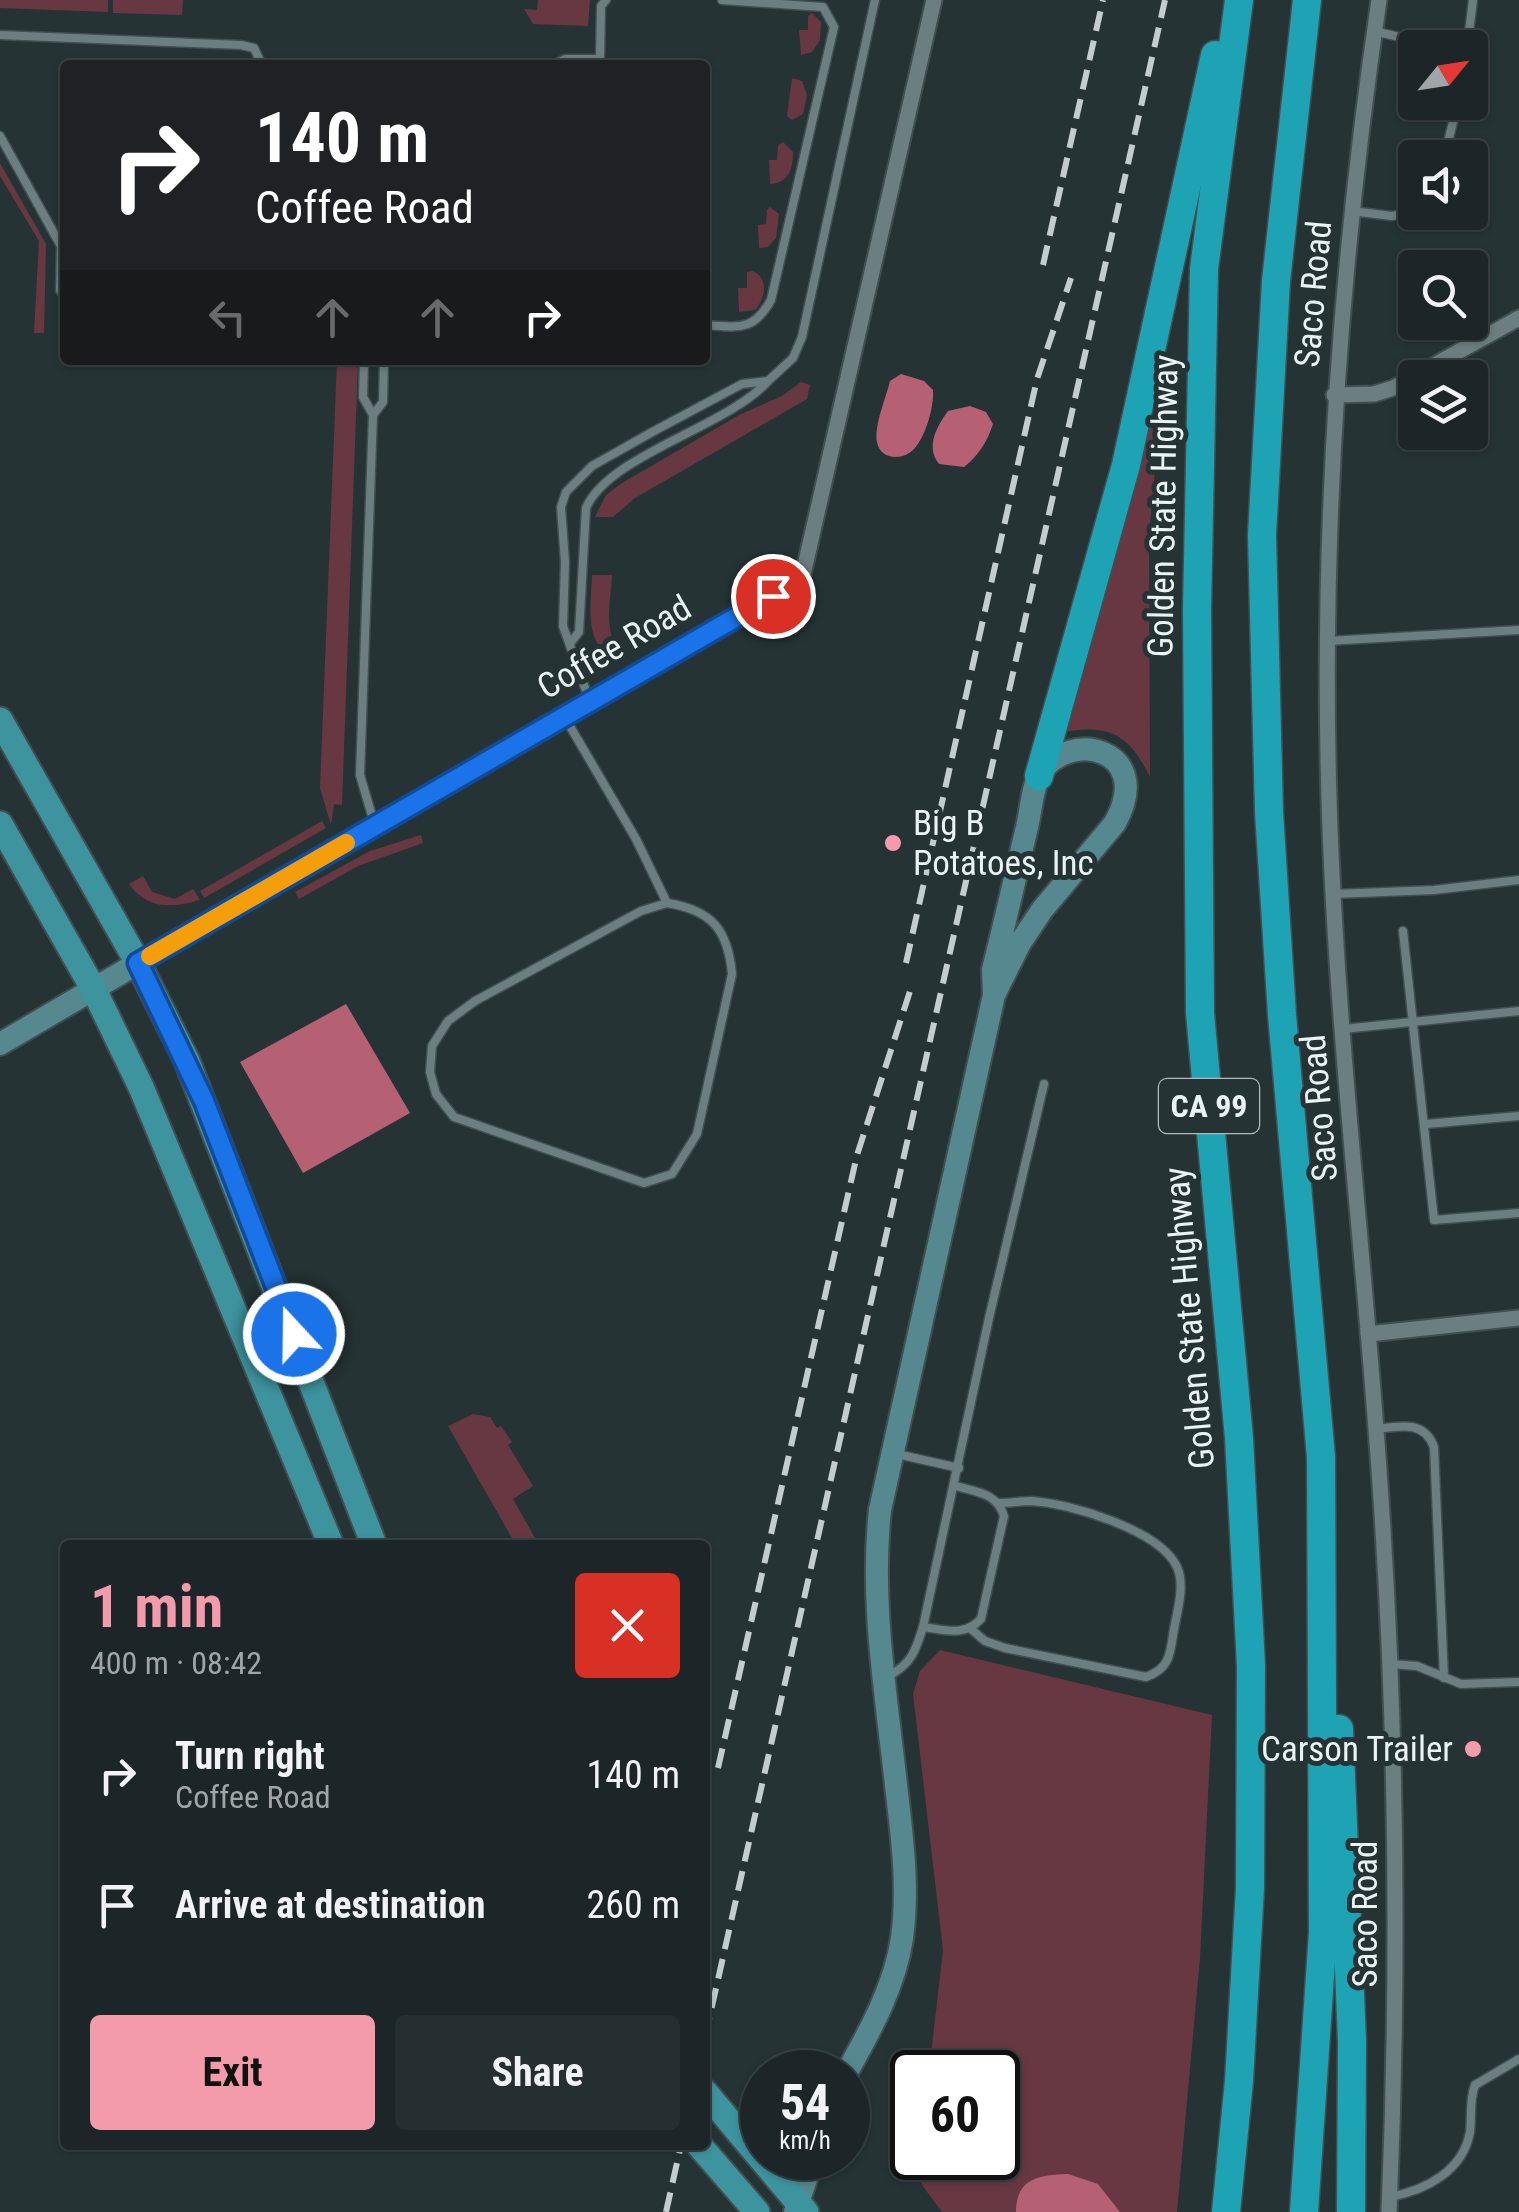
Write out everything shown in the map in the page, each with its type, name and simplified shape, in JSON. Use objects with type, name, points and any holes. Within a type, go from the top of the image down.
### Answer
[{"type":"highway","points":[[1039,776],[1126,465],[1228,0]]},
{"type":"highway","name":"Golden State Highway","points":[[1226,2212],[1240,2082],[1250,1888],[1251,1666],[1239,1438],[1200,1013],[1198,610],[1204,270],[1239,0]]},
{"type":"highway","name":"CA 99","points":[[1304,2212],[1323,1932],[1320,1457],[1282,1015],[1269,812],[1262,536],[1276,281],[1306,0]]},
{"type":"highway","points":[[1320,1457],[1348,1884],[1351,2212]]},
{"type":"main road","points":[[0,720],[138,963],[204,1101],[372,1540]]},
{"type":"main road","points":[[859,2050],[889,1985],[902,1940],[904,1846],[877,1616],[876,1550],[892,1454],[1039,776],[1068,754],[1092,750],[1118,763],[1128,790],[1115,823],[1031,925],[994,996]]},
{"type":"main road","points":[[0,824],[94,990],[141,1087],[329,1540]]},
{"type":"main road","name":"Coffee Road","points":[[0,1044],[138,963]]},
{"type":"main road","points":[[710,2098],[800,2209]]},
{"type":"main road","points":[[703,2150],[757,2212]]},
{"type":"main road","points":[[800,2209],[807,2180]]},
{"type":"street","name":"Coffee Road","points":[[138,963],[802,578],[934,0]]},
{"type":"street","name":"Saco Road","points":[[1378,0],[1351,211],[1334,395],[1327,642],[1334,894],[1376,1429],[1390,1664],[1396,1931],[1390,2205]]},
{"type":"street","points":[[1334,395],[1374,394],[1393,388],[1519,318]]},
{"type":"street","points":[[1368,1334],[1519,1318]]},
{"type":"lane","points":[[565,60],[600,59],[602,6],[606,0]]},
{"type":"lane","points":[[710,325],[749,326],[761,318],[772,300],[834,28],[823,6],[722,0]]},
{"type":"lane","points":[[571,642],[579,632],[586,508],[593,493],[616,475],[757,393],[793,358],[802,337],[874,0]]},
{"type":"lane","points":[[1469,30],[1473,0]]},
{"type":"lane","points":[[1374,32],[1398,37]]},
{"type":"lane","points":[[0,35],[242,45],[254,48],[260,60]]},
{"type":"lane","points":[[0,136],[60,244]]},
{"type":"lane","points":[[1351,211],[1398,215]]},
{"type":"lane","points":[[364,365],[363,397],[373,415],[360,775],[375,826]]},
{"type":"lane","points":[[373,415],[383,402],[384,365]]},
{"type":"lane","points":[[590,702],[563,626],[565,562],[561,507],[566,492],[592,466],[742,384],[768,380]]},
{"type":"lane","points":[[1327,642],[1519,630]]},
{"type":"lane","points":[[564,716],[636,839],[667,904]]},
{"type":"lane","points":[[1334,894],[1434,890],[1519,880]]},
{"type":"lane","points":[[667,904],[684,906],[713,920],[730,949],[732,974],[697,1134],[672,1174],[644,1183],[454,1116],[436,1094],[430,1072],[432,1046],[448,1021],[475,1001],[640,911],[667,904]]},
{"type":"lane","points":[[1402,931],[1434,1220],[1519,1213]]},
{"type":"lane","points":[[1343,1029],[1519,1011]]},
{"type":"lane","points":[[884,1678],[913,1658],[924,1627],[989,1318],[1044,1084]]},
{"type":"lane","points":[[1426,1124],[1519,1116]]},
{"type":"lane","points":[[1376,1429],[1414,1426],[1423,1430],[1434,1447],[1444,1678]]},
{"type":"lane","points":[[892,1454],[959,1468]]},
{"type":"lane","points":[[924,1627],[957,1632],[972,1629],[980,1618],[1004,1516],[1000,1504],[990,1496],[956,1486]]},
{"type":"lane","points":[[972,1629],[985,1641],[1005,1648],[1146,1677],[1161,1672],[1169,1660],[1181,1584],[1176,1564],[1161,1548],[1134,1530],[1070,1509],[1032,1501],[1000,1504]]},
{"type":"lane","points":[[1390,1664],[1417,1666],[1461,1684],[1519,1682]]},
{"type":"lane","points":[[1390,2205],[1430,2184],[1455,2165],[1466,2148],[1475,2086],[1519,2060]]},
{"type":"shaded area","points":[[0,0],[108,0],[108,12],[0,8]]},
{"type":"shaded area","points":[[113,0],[183,0],[182,15],[113,13]]},
{"type":"shaded area","points":[[538,0],[590,0],[588,26],[533,24],[524,9],[537,10]]},
{"type":"shaded area","points":[[812,13],[821,22],[820,40],[812,52],[801,55],[799,30],[808,30],[808,16]]},
{"type":"shaded area","points":[[792,78],[802,81],[807,95],[803,114],[792,120],[787,116]]},
{"type":"shaded area","points":[[783,142],[793,152],[791,169],[782,181],[770,184],[769,160],[777,160],[778,145]]},
{"type":"shaded area","points":[[0,163],[46,244],[44,333],[34,333],[39,241],[0,176]]},
{"type":"shaded area","points":[[770,207],[779,214],[776,238],[768,247],[759,248],[758,225],[766,224]]},
{"type":"shaded area","points":[[752,271],[763,283],[762,300],[755,310],[739,312],[738,288],[747,288],[747,272]]},
{"type":"shaded area","points":[[337,365],[358,365],[342,805],[334,804],[331,825],[320,788]]},
{"type":"shaded area","points":[[901,374],[924,381],[933,390],[933,397],[918,443],[904,456],[892,457],[879,448],[877,428],[890,381]]},
{"type":"shaded area","points":[[1159,374],[1164,378],[1149,534],[1150,777],[1134,751],[1116,735],[1093,730],[1062,732],[1133,494]]},
{"type":"shaded area","points":[[801,382],[810,385],[807,399],[635,498],[613,517],[595,517],[606,495],[622,483]]},
{"type":"shaded area","points":[[970,406],[986,412],[993,424],[985,442],[964,467],[939,464],[933,444],[940,423],[948,411]]},
{"type":"shaded area","points":[[592,575],[612,575],[610,629],[625,654],[624,662],[601,648],[595,638]]},
{"type":"shaded area","points":[[322,821],[326,828],[204,898],[200,891]]},
{"type":"shaded area","points":[[421,835],[423,843],[358,866],[299,899],[295,892],[370,851]]},
{"type":"shaded area","points":[[143,876],[152,892],[175,899],[193,889],[200,900],[180,905],[152,903],[129,884]]},
{"type":"shaded area","points":[[346,1004],[410,1113],[303,1173],[240,1062]]},
{"type":"shaded area","points":[[473,1414],[490,1417],[497,1428],[501,1426],[533,1486],[513,1499],[536,1540],[513,1540],[448,1426]]},
{"type":"shaded area","points":[[940,1650],[1212,1715],[1200,1958],[1177,2212],[942,2212],[922,2185],[921,2180],[1020,2180],[1020,2050],[932,2050],[943,1950],[913,1694],[920,1671]]},
{"type":"shaded area","points":[[1068,2174],[1098,2184],[1120,2212],[1016,2212],[1025,2185],[1048,2176]]},
{"type":"railway","points":[[1043,265],[1103,0]]},
{"type":"railway","points":[[710,2015],[1165,0]]},
{"type":"railway","points":[[906,963],[1037,379],[1071,278]]},
{"type":"railway","points":[[718,1768],[857,1155],[912,985]]},
{"type":"railway","points":[[666,2212],[680,2150]]},
{"type":"slow traffic","points":[[150,956],[346,843]]},
{"type":"place","name":"Big B Potatoes, Inc","points":[[893,843]]},
{"type":"place","name":"Carson Trailer","points":[[1473,1749]]},
{"type":"route","points":[[294,1334],[204,1101],[138,963],[773,596]]}]
